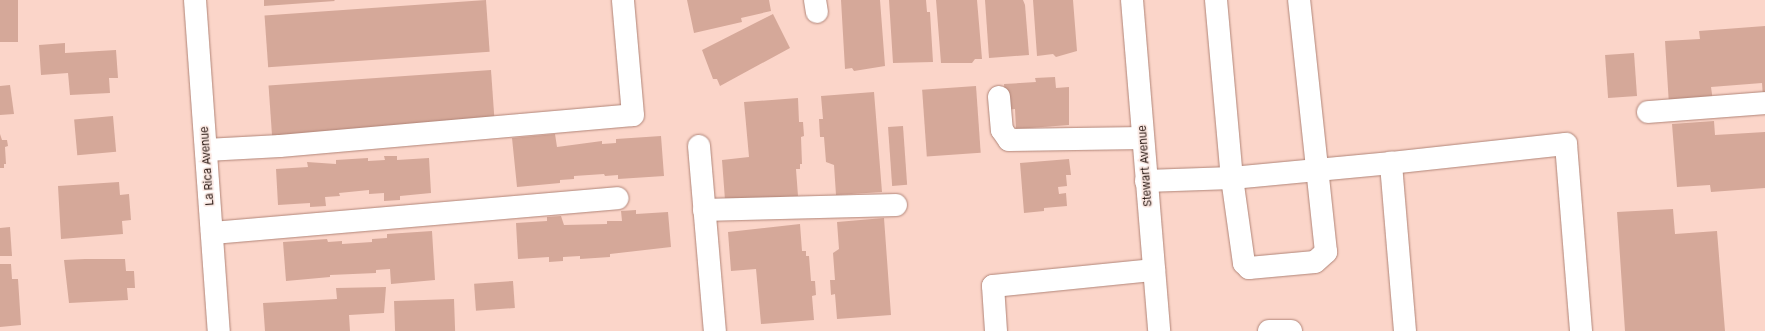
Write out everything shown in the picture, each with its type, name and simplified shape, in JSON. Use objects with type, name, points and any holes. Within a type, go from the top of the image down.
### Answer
[{"type":"street","name":"La Rica Avenue","points":[[195,0],[219,331]]},
{"type":"street","points":[[206,150],[280,146],[634,115],[623,0]]},
{"type":"street","name":"Stewart Avenue","points":[[1132,0],[1159,331]]},
{"type":"street","points":[[1216,0],[1232,178],[1244,263],[1249,268],[1315,262],[1326,252],[1299,0]]},
{"type":"street","points":[[999,97],[1002,130],[1009,140],[1143,138]]},
{"type":"street","points":[[1648,112],[1765,103]]},
{"type":"street","points":[[1146,182],[1232,178],[1566,144],[1581,331]]},
{"type":"street","points":[[699,146],[715,331]]},
{"type":"street","points":[[1391,163],[1405,331]]},
{"type":"street","points":[[212,233],[617,198]]},
{"type":"street","points":[[704,210],[896,205]]},
{"type":"street","points":[[996,331],[993,286],[1154,270]]},
{"type":"street","points":[[1269,331],[1292,331]]},
{"type":"building","points":[[0,0],[18,0],[18,42],[0,42]]},
{"type":"building","points":[[264,0],[334,0],[335,1],[264,6]]},
{"type":"building","points":[[486,0],[490,52],[268,67],[265,15]]},
{"type":"building","points":[[687,0],[769,0],[771,11],[741,18],[742,22],[694,33]]},
{"type":"building","points":[[841,0],[880,0],[885,66],[854,71],[852,68],[845,69]]},
{"type":"building","points":[[889,0],[926,0],[927,12],[930,12],[933,62],[893,63]]},
{"type":"building","points":[[936,0],[977,0],[982,59],[975,59],[972,63],[941,63]]},
{"type":"building","points":[[985,0],[1023,0],[1025,5],[1029,55],[989,58]]},
{"type":"building","points":[[1033,0],[1073,0],[1077,51],[1056,57],[1053,54],[1037,56]]},
{"type":"building","points":[[773,14],[790,48],[720,86],[717,79],[713,79],[702,50]]},
{"type":"building","points":[[1765,26],[1765,97],[1763,98],[1762,83],[1711,87],[1713,101],[1669,105],[1665,41],[1700,39],[1699,31]]},
{"type":"building","points":[[65,43],[65,53],[116,50],[118,78],[109,78],[110,93],[70,95],[68,73],[41,75],[39,45]]},
{"type":"building","points":[[1634,53],[1637,96],[1608,98],[1605,55]]},
{"type":"building","points":[[491,70],[495,122],[272,137],[269,86]]},
{"type":"building","points":[[1055,77],[1056,88],[1069,87],[1069,125],[1016,129],[1015,109],[1006,110],[1004,84],[1036,82],[1035,78]]},
{"type":"building","points":[[10,85],[14,114],[0,115],[0,86]]},
{"type":"building","points":[[976,86],[981,153],[927,157],[922,90]]},
{"type":"building","points":[[874,92],[882,192],[836,195],[834,165],[826,162],[824,137],[820,137],[819,119],[823,119],[821,96]]},
{"type":"building","points":[[798,98],[799,122],[803,122],[804,136],[801,137],[802,164],[800,164],[800,169],[796,169],[798,196],[725,200],[722,160],[749,157],[744,102]]},
{"type":"building","points":[[113,116],[116,152],[77,155],[74,119]]},
{"type":"building","points":[[1714,121],[1715,135],[1765,132],[1765,188],[1711,192],[1710,185],[1677,187],[1672,124]]},
{"type":"building","points":[[903,126],[907,185],[892,186],[888,127]]},
{"type":"building","points":[[0,134],[2,140],[7,140],[8,146],[5,147],[6,164],[4,164],[4,168],[0,168]]},
{"type":"building","points":[[555,134],[557,147],[602,141],[602,144],[616,143],[616,139],[661,136],[664,176],[618,179],[618,175],[605,176],[604,174],[574,176],[574,179],[560,180],[560,183],[517,187],[512,138]]},
{"type":"building","points":[[384,156],[397,156],[397,160],[429,158],[431,193],[400,196],[400,200],[384,201],[384,193],[369,194],[369,190],[339,193],[340,196],[325,197],[326,206],[310,207],[310,203],[278,205],[276,169],[308,167],[307,162],[336,164],[336,160],[368,158],[368,161],[385,160]]},
{"type":"building","points":[[1069,159],[1071,175],[1066,175],[1067,186],[1058,187],[1059,194],[1066,193],[1067,206],[1044,208],[1044,211],[1024,213],[1020,163]]},
{"type":"building","points":[[119,182],[120,195],[129,194],[131,220],[122,221],[123,234],[61,239],[58,186]]},
{"type":"building","points":[[1673,209],[1675,234],[1717,231],[1725,331],[1625,331],[1617,212]]},
{"type":"building","points":[[636,210],[636,214],[668,212],[671,247],[610,254],[610,257],[580,259],[580,256],[563,257],[563,261],[549,262],[549,257],[518,259],[516,223],[547,221],[547,217],[561,216],[564,225],[607,224],[607,221],[622,221],[621,211]]},
{"type":"building","points":[[884,218],[891,315],[837,319],[835,294],[831,295],[830,280],[835,280],[833,253],[839,249],[837,222]]},
{"type":"building","points":[[800,224],[802,251],[806,251],[806,256],[809,256],[811,281],[815,281],[816,295],[812,296],[814,320],[761,324],[756,269],[731,271],[728,232]]},
{"type":"building","points":[[10,227],[12,256],[0,256],[0,228]]},
{"type":"building","points":[[432,231],[435,280],[391,284],[390,269],[376,270],[376,273],[330,275],[330,277],[286,281],[283,242],[327,239],[328,242],[342,241],[342,244],[372,242],[372,239],[387,238],[387,234]]},
{"type":"building","points":[[125,259],[126,271],[134,271],[135,288],[127,288],[128,300],[69,303],[64,260]]},
{"type":"building","points":[[0,264],[11,264],[12,279],[18,279],[21,325],[0,327]]},
{"type":"building","points":[[513,281],[515,308],[476,311],[474,284]]},
{"type":"building","points":[[386,287],[384,313],[349,315],[350,331],[265,331],[263,303],[337,299],[336,288]]},
{"type":"building","points":[[454,299],[455,331],[395,331],[394,301]]}]
